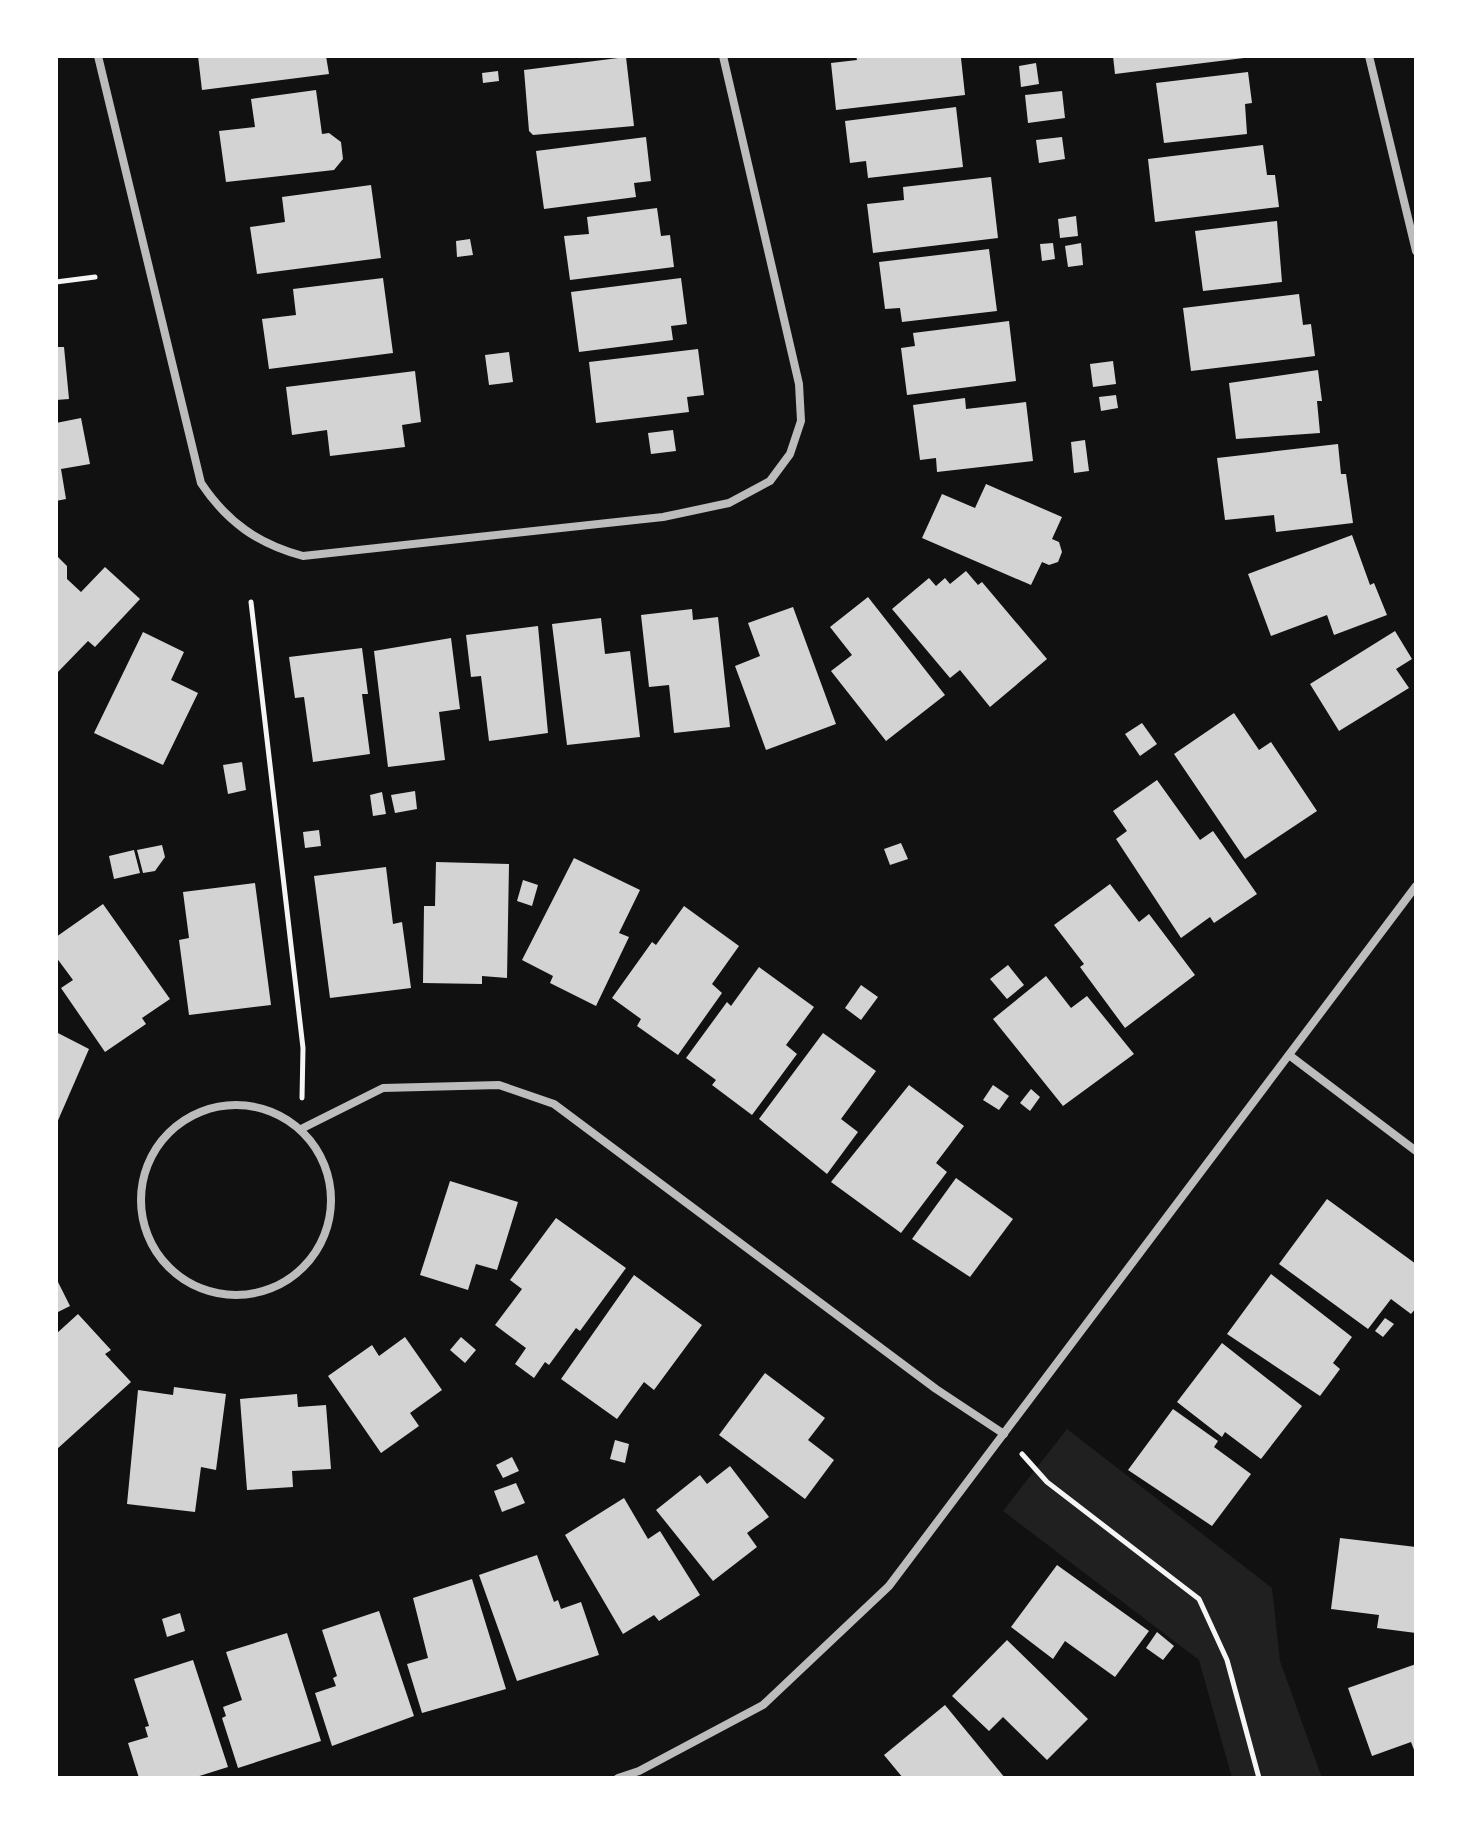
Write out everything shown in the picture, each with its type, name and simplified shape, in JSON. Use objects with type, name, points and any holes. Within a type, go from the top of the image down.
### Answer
[{"type":"street","points":[[98,56],[201,483],[218,509],[243,530],[275,548],[303,556],[663,517],[729,503],[770,481],[790,454],[801,421],[799,384],[723,56]]},
{"type":"street","points":[[1369,56],[1416,251]]},
{"type":"street","points":[[618,1778],[639,1771],[763,1705],[889,1586],[1416,886]]},
{"type":"street","points":[[1289,1055],[1416,1151]]},
{"type":"street","points":[[301,1129],[383,1088],[499,1085],[554,1104],[936,1389],[1004,1434]]},
{"type":"street","points":[[225,1105],[259,1107],[301,1129],[318,1150],[330,1181],[331,1216],[320,1247],[309,1262],[283,1284],[250,1295],[217,1294],[176,1275],[153,1249],[141,1213],[141,1189],[150,1157],[165,1136],[191,1116],[225,1105]]},
{"type":"path","points":[[56,282],[95,277]]},
{"type":"path","points":[[251,602],[303,1048],[301,1129]]},
{"type":"path","points":[[1004,1434],[1047,1482],[1199,1599],[1227,1660],[1259,1778]]},
{"type":"shaded area","points":[[1067,1429],[1272,1588],[1280,1661],[1322,1778],[1232,1778],[1199,1660],[1003,1511]]},
{"type":"building","points":[[198,56],[326,56],[329,74],[202,90]]},
{"type":"building","points":[[856,56],[961,58],[965,95],[836,110],[831,63],[857,60]]},
{"type":"building","points":[[1113,56],[1244,56],[1244,58],[1115,74]]},
{"type":"building","points":[[626,57],[634,126],[533,135],[529,131],[524,70]]},
{"type":"building","points":[[1036,63],[1039,84],[1021,87],[1019,66]]},
{"type":"building","points":[[498,71],[499,81],[483,83],[482,73]]},
{"type":"building","points":[[1248,72],[1252,103],[1245,104],[1247,134],[1164,143],[1156,83]]},
{"type":"building","points":[[316,90],[322,134],[329,133],[341,142],[343,159],[334,170],[226,182],[219,131],[255,127],[251,99]]},
{"type":"building","points":[[1062,91],[1065,118],[1028,123],[1025,95]]},
{"type":"building","points":[[956,107],[963,167],[868,178],[866,161],[850,163],[845,121]]},
{"type":"building","points":[[646,137],[651,181],[634,183],[636,197],[544,209],[536,151]]},
{"type":"building","points":[[1062,137],[1065,159],[1039,163],[1036,140]]},
{"type":"building","points":[[1263,145],[1267,175],[1275,175],[1279,207],[1155,222],[1148,159]]},
{"type":"building","points":[[991,177],[998,238],[873,253],[867,204],[904,200],[903,187]]},
{"type":"building","points":[[371,185],[381,258],[257,274],[250,227],[285,222],[282,197]]},
{"type":"building","points":[[657,208],[661,236],[670,235],[674,267],[570,280],[564,236],[589,234],[587,217]]},
{"type":"building","points":[[1076,216],[1078,236],[1060,238],[1058,219]]},
{"type":"building","points":[[1277,221],[1282,282],[1203,291],[1195,231]]},
{"type":"building","points":[[470,239],[473,255],[457,257],[456,241]]},
{"type":"building","points":[[1053,243],[1055,259],[1042,261],[1040,244]]},
{"type":"building","points":[[1081,243],[1083,265],[1068,267],[1065,246]]},
{"type":"building","points":[[989,249],[997,311],[902,322],[900,308],[885,309],[879,262]]},
{"type":"building","points":[[383,278],[393,353],[269,369],[262,319],[296,315],[293,289]]},
{"type":"building","points":[[681,278],[687,324],[671,326],[673,340],[579,352],[571,292]]},
{"type":"building","points":[[1299,294],[1303,325],[1311,324],[1315,356],[1191,371],[1183,308]]},
{"type":"building","points":[[1009,321],[1016,381],[907,395],[901,348],[915,346],[913,333]]},
{"type":"building","points":[[56,347],[64,347],[69,399],[56,400]]},
{"type":"building","points":[[698,349],[704,395],[687,397],[689,412],[596,423],[589,362]]},
{"type":"building","points":[[509,352],[513,382],[489,385],[485,355]]},
{"type":"building","points":[[1113,361],[1116,384],[1093,387],[1090,364]]},
{"type":"building","points":[[1318,370],[1322,401],[1317,401],[1320,433],[1236,439],[1229,383]]},
{"type":"building","points":[[415,371],[421,422],[402,425],[405,447],[330,456],[327,430],[292,435],[286,387]]},
{"type":"building","points":[[1116,395],[1118,408],[1101,411],[1099,397]]},
{"type":"building","points":[[965,398],[966,409],[1026,402],[1033,461],[937,472],[936,458],[920,460],[913,405]]},
{"type":"building","points":[[81,418],[90,464],[61,469],[66,499],[56,501],[56,423]]},
{"type":"building","points":[[673,430],[676,451],[651,454],[648,433]]},
{"type":"building","points":[[1085,440],[1089,471],[1074,473],[1071,442]]},
{"type":"building","points":[[1338,444],[1341,474],[1346,474],[1353,523],[1276,532],[1274,515],[1225,520],[1217,458]]},
{"type":"building","points":[[986,484],[1062,517],[1052,539],[1059,542],[1062,552],[1058,562],[1049,565],[1042,562],[1031,585],[922,538],[942,494],[975,508]]},
{"type":"building","points":[[1352,535],[1370,585],[1374,583],[1387,615],[1334,635],[1327,615],[1271,636],[1248,574]]},
{"type":"building","points":[[58,557],[67,566],[67,579],[81,592],[105,567],[140,599],[95,647],[88,641],[56,674]]},
{"type":"building","points":[[966,571],[978,585],[982,582],[1047,659],[990,707],[960,670],[950,678],[892,609],[929,578],[936,586],[945,578],[950,584]]},
{"type":"building","points":[[868,597],[945,695],[886,741],[831,671],[852,655],[830,627]]},
{"type":"building","points":[[793,607],[836,724],[766,750],[735,666],[760,656],[748,623]]},
{"type":"building","points":[[692,609],[693,620],[718,617],[730,727],[674,733],[669,685],[649,687],[641,615]]},
{"type":"building","points":[[601,618],[605,654],[630,651],[640,737],[567,745],[552,624]]},
{"type":"building","points":[[538,626],[548,733],[489,741],[481,676],[471,677],[466,635]]},
{"type":"building","points":[[1395,631],[1412,659],[1396,669],[1409,688],[1339,731],[1310,684]]},
{"type":"building","points":[[143,632],[184,652],[171,680],[198,693],[163,765],[94,733]]},
{"type":"building","points":[[451,638],[460,709],[439,712],[445,760],[388,767],[374,651]]},
{"type":"building","points":[[362,648],[368,694],[362,694],[370,754],[313,762],[304,697],[295,698],[289,657]]},
{"type":"building","points":[[1234,713],[1259,750],[1271,742],[1317,811],[1245,859],[1174,754]]},
{"type":"building","points":[[1142,723],[1157,744],[1140,756],[1125,734]]},
{"type":"building","points":[[242,762],[246,790],[228,794],[223,765]]},
{"type":"building","points":[[1157,780],[1200,840],[1213,831],[1257,894],[1214,923],[1210,917],[1181,938],[1116,839],[1127,831],[1113,811]]},
{"type":"building","points":[[415,791],[417,809],[395,813],[391,795]]},
{"type":"building","points":[[382,792],[386,814],[373,816],[370,795]]},
{"type":"building","points":[[319,830],[321,846],[305,848],[303,832]]},
{"type":"building","points":[[901,843],[908,859],[890,865],[884,849]]},
{"type":"building","points":[[162,845],[165,857],[155,871],[143,873],[137,850]]},
{"type":"building","points":[[134,850],[140,873],[114,879],[109,856]]},
{"type":"building","points":[[574,858],[640,890],[619,933],[629,937],[596,1006],[550,983],[553,976],[522,960]]},
{"type":"building","points":[[436,862],[509,864],[507,978],[482,976],[482,984],[423,983],[424,906],[435,906]]},
{"type":"building","points":[[386,867],[393,924],[402,922],[411,988],[330,998],[314,876]]},
{"type":"building","points":[[523,880],[538,885],[532,906],[517,901]]},
{"type":"building","points":[[255,883],[271,1005],[189,1015],[179,940],[189,938],[183,892]]},
{"type":"building","points":[[1110,884],[1139,922],[1149,914],[1195,975],[1125,1028],[1080,967],[1084,964],[1054,925]]},
{"type":"building","points":[[103,904],[170,999],[142,1018],[146,1024],[105,1052],[61,988],[73,980],[56,957],[56,937]]},
{"type":"building","points":[[684,906],[739,946],[712,984],[722,993],[678,1055],[637,1026],[641,1019],[612,998],[652,942],[656,945]]},
{"type":"building","points":[[1008,965],[1024,985],[1007,999],[990,979]]},
{"type":"building","points":[[759,967],[814,1007],[786,1045],[797,1054],[752,1115],[712,1085],[716,1080],[686,1058],[727,1002],[731,1006]]},
{"type":"building","points":[[1046,976],[1071,1008],[1087,996],[1134,1054],[1063,1106],[993,1019]]},
{"type":"building","points":[[861,985],[878,997],[861,1020],[845,1008]]},
{"type":"building","points":[[56,1032],[89,1049],[56,1125]]},
{"type":"building","points":[[823,1033],[876,1071],[841,1119],[858,1132],[827,1174],[759,1119]]},
{"type":"building","points":[[909,1085],[964,1126],[936,1163],[947,1172],[901,1233],[831,1182]]},
{"type":"building","points":[[993,1085],[1009,1096],[999,1110],[983,1100]]},
{"type":"building","points":[[1031,1089],[1040,1097],[1030,1111],[1020,1103]]},
{"type":"building","points":[[956,1178],[1013,1219],[970,1277],[912,1239]]},
{"type":"building","points":[[450,1181],[518,1202],[497,1270],[476,1264],[468,1290],[420,1275]]},
{"type":"building","points":[[1327,1199],[1416,1264],[1416,1308],[1411,1314],[1391,1299],[1368,1329],[1279,1264]]},
{"type":"building","points":[[556,1218],[626,1268],[580,1331],[576,1328],[549,1365],[545,1362],[534,1378],[515,1364],[526,1348],[495,1325],[522,1289],[510,1280]]},
{"type":"building","points":[[1271,1274],[1352,1337],[1333,1363],[1340,1369],[1320,1396],[1227,1334]]},
{"type":"building","points":[[634,1275],[702,1325],[654,1390],[644,1382],[617,1419],[561,1379]]},
{"type":"building","points":[[56,1278],[70,1306],[56,1313]]},
{"type":"building","points":[[78,1314],[111,1350],[105,1354],[131,1382],[56,1450],[56,1334]]},
{"type":"building","points":[[1385,1318],[1394,1324],[1383,1337],[1375,1331]]},
{"type":"building","points":[[405,1337],[442,1390],[410,1413],[419,1426],[381,1453],[328,1376],[372,1345],[379,1356]]},
{"type":"building","points":[[461,1337],[476,1350],[465,1363],[450,1350]]},
{"type":"building","points":[[1222,1343],[1302,1406],[1261,1459],[1225,1432],[1222,1437],[1177,1402]]},
{"type":"building","points":[[765,1373],[825,1418],[808,1440],[834,1460],[805,1499],[719,1435]]},
{"type":"building","points":[[174,1387],[226,1394],[216,1470],[201,1467],[195,1512],[127,1504],[138,1390],[173,1395]]},
{"type":"building","points":[[297,1394],[298,1407],[326,1405],[331,1469],[292,1471],[293,1487],[247,1490],[240,1399]]},
{"type":"building","points":[[1173,1409],[1218,1441],[1214,1447],[1251,1474],[1212,1526],[1128,1470]]},
{"type":"building","points":[[615,1440],[629,1444],[625,1463],[610,1459]]},
{"type":"building","points":[[512,1457],[519,1471],[503,1478],[496,1465]]},
{"type":"building","points":[[730,1466],[769,1517],[747,1533],[757,1547],[713,1581],[656,1510],[700,1475],[707,1484]]},
{"type":"building","points":[[516,1483],[525,1503],[502,1512],[494,1491]]},
{"type":"building","points":[[624,1498],[648,1539],[660,1531],[700,1595],[659,1621],[654,1615],[623,1634],[565,1535]]},
{"type":"building","points":[[1340,1538],[1416,1547],[1416,1633],[1377,1628],[1379,1615],[1331,1609]]},
{"type":"building","points":[[537,1555],[554,1602],[558,1600],[561,1609],[581,1602],[599,1655],[517,1681],[479,1575]]},
{"type":"building","points":[[1057,1565],[1149,1631],[1115,1677],[1065,1641],[1053,1659],[1011,1627]]},
{"type":"building","points":[[472,1579],[506,1689],[422,1713],[407,1664],[428,1658],[413,1598]]},
{"type":"building","points":[[379,1611],[414,1716],[332,1746],[315,1693],[336,1686],[333,1678],[337,1676],[322,1630]]},
{"type":"building","points":[[180,1613],[185,1631],[167,1637],[162,1619]]},
{"type":"building","points":[[1157,1632],[1174,1646],[1163,1660],[1146,1648]]},
{"type":"building","points":[[287,1633],[321,1741],[238,1768],[222,1718],[226,1716],[223,1707],[242,1700],[226,1652]]},
{"type":"building","points":[[1007,1640],[1088,1719],[1047,1760],[1003,1717],[989,1731],[952,1696]]},
{"type":"building","points":[[193,1660],[228,1767],[193,1778],[139,1778],[128,1743],[148,1737],[145,1727],[149,1726],[134,1679]]},
{"type":"building","points":[[1416,1664],[1416,1755],[1411,1742],[1372,1756],[1348,1688]]},
{"type":"building","points":[[945,1705],[1005,1778],[903,1778],[884,1755]]}]
